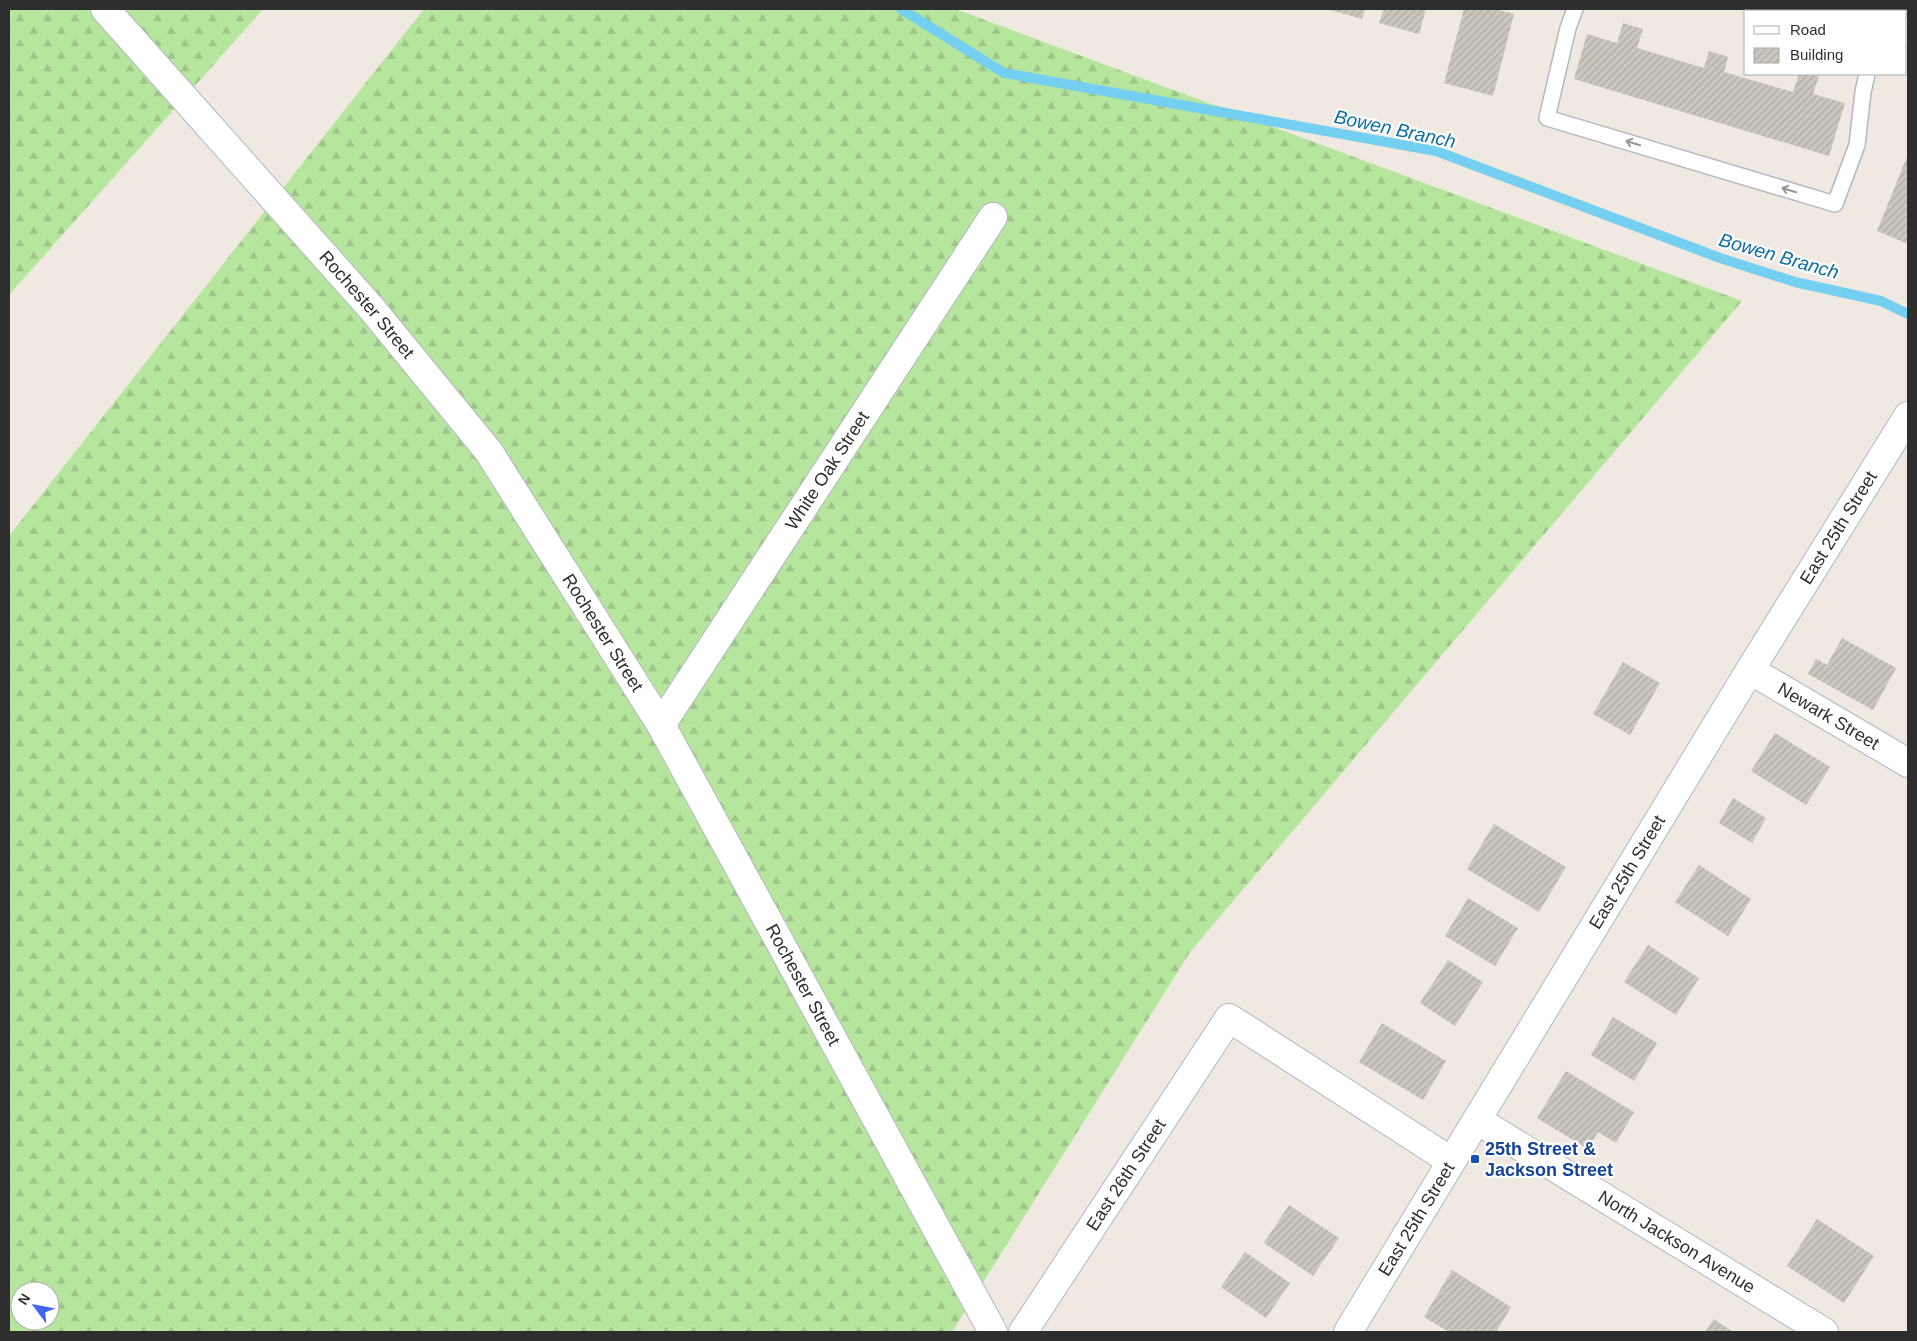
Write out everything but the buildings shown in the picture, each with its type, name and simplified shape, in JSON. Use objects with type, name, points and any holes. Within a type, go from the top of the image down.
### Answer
[{"type":"street","name":"Rochester Street","points":[[105,9],[372,309],[489,452],[661,725],[993,1332]]},
{"type":"street","name":"White Oak Street","points":[[661,725],[993,217]]},
{"type":"street","name":"East 25th Street","points":[[1348,1332],[1750,670],[1908,416]]},
{"type":"street","name":"Newark Street","points":[[1750,670],[1908,762]]},
{"type":"street","name":"East 26th Street","points":[[1023,1332],[1229,1018],[1451,1161]]},
{"type":"street","name":"North Jackson Avenue","points":[[1477,1120],[1824,1332]]},
{"type":"lane","points":[[1575,9],[1568,28],[1547,118],[1836,204],[1857,145],[1862,92],[1867,75]]},
{"type":"green space","points":[[9,9],[263,9],[9,295]]},
{"type":"green space","points":[[424,9],[955,9],[1742,301],[1190,952],[952,1332],[9,1332],[9,536]]},
{"type":"waterway","name":"Bowen Branch","points":[[901,9],[1004,73],[1436,151],[1720,258],[1795,282],[1881,301],[1908,314]]},
{"type":"place","name":"25th Street & Jackson Street","points":[[1475,1159]]}]
